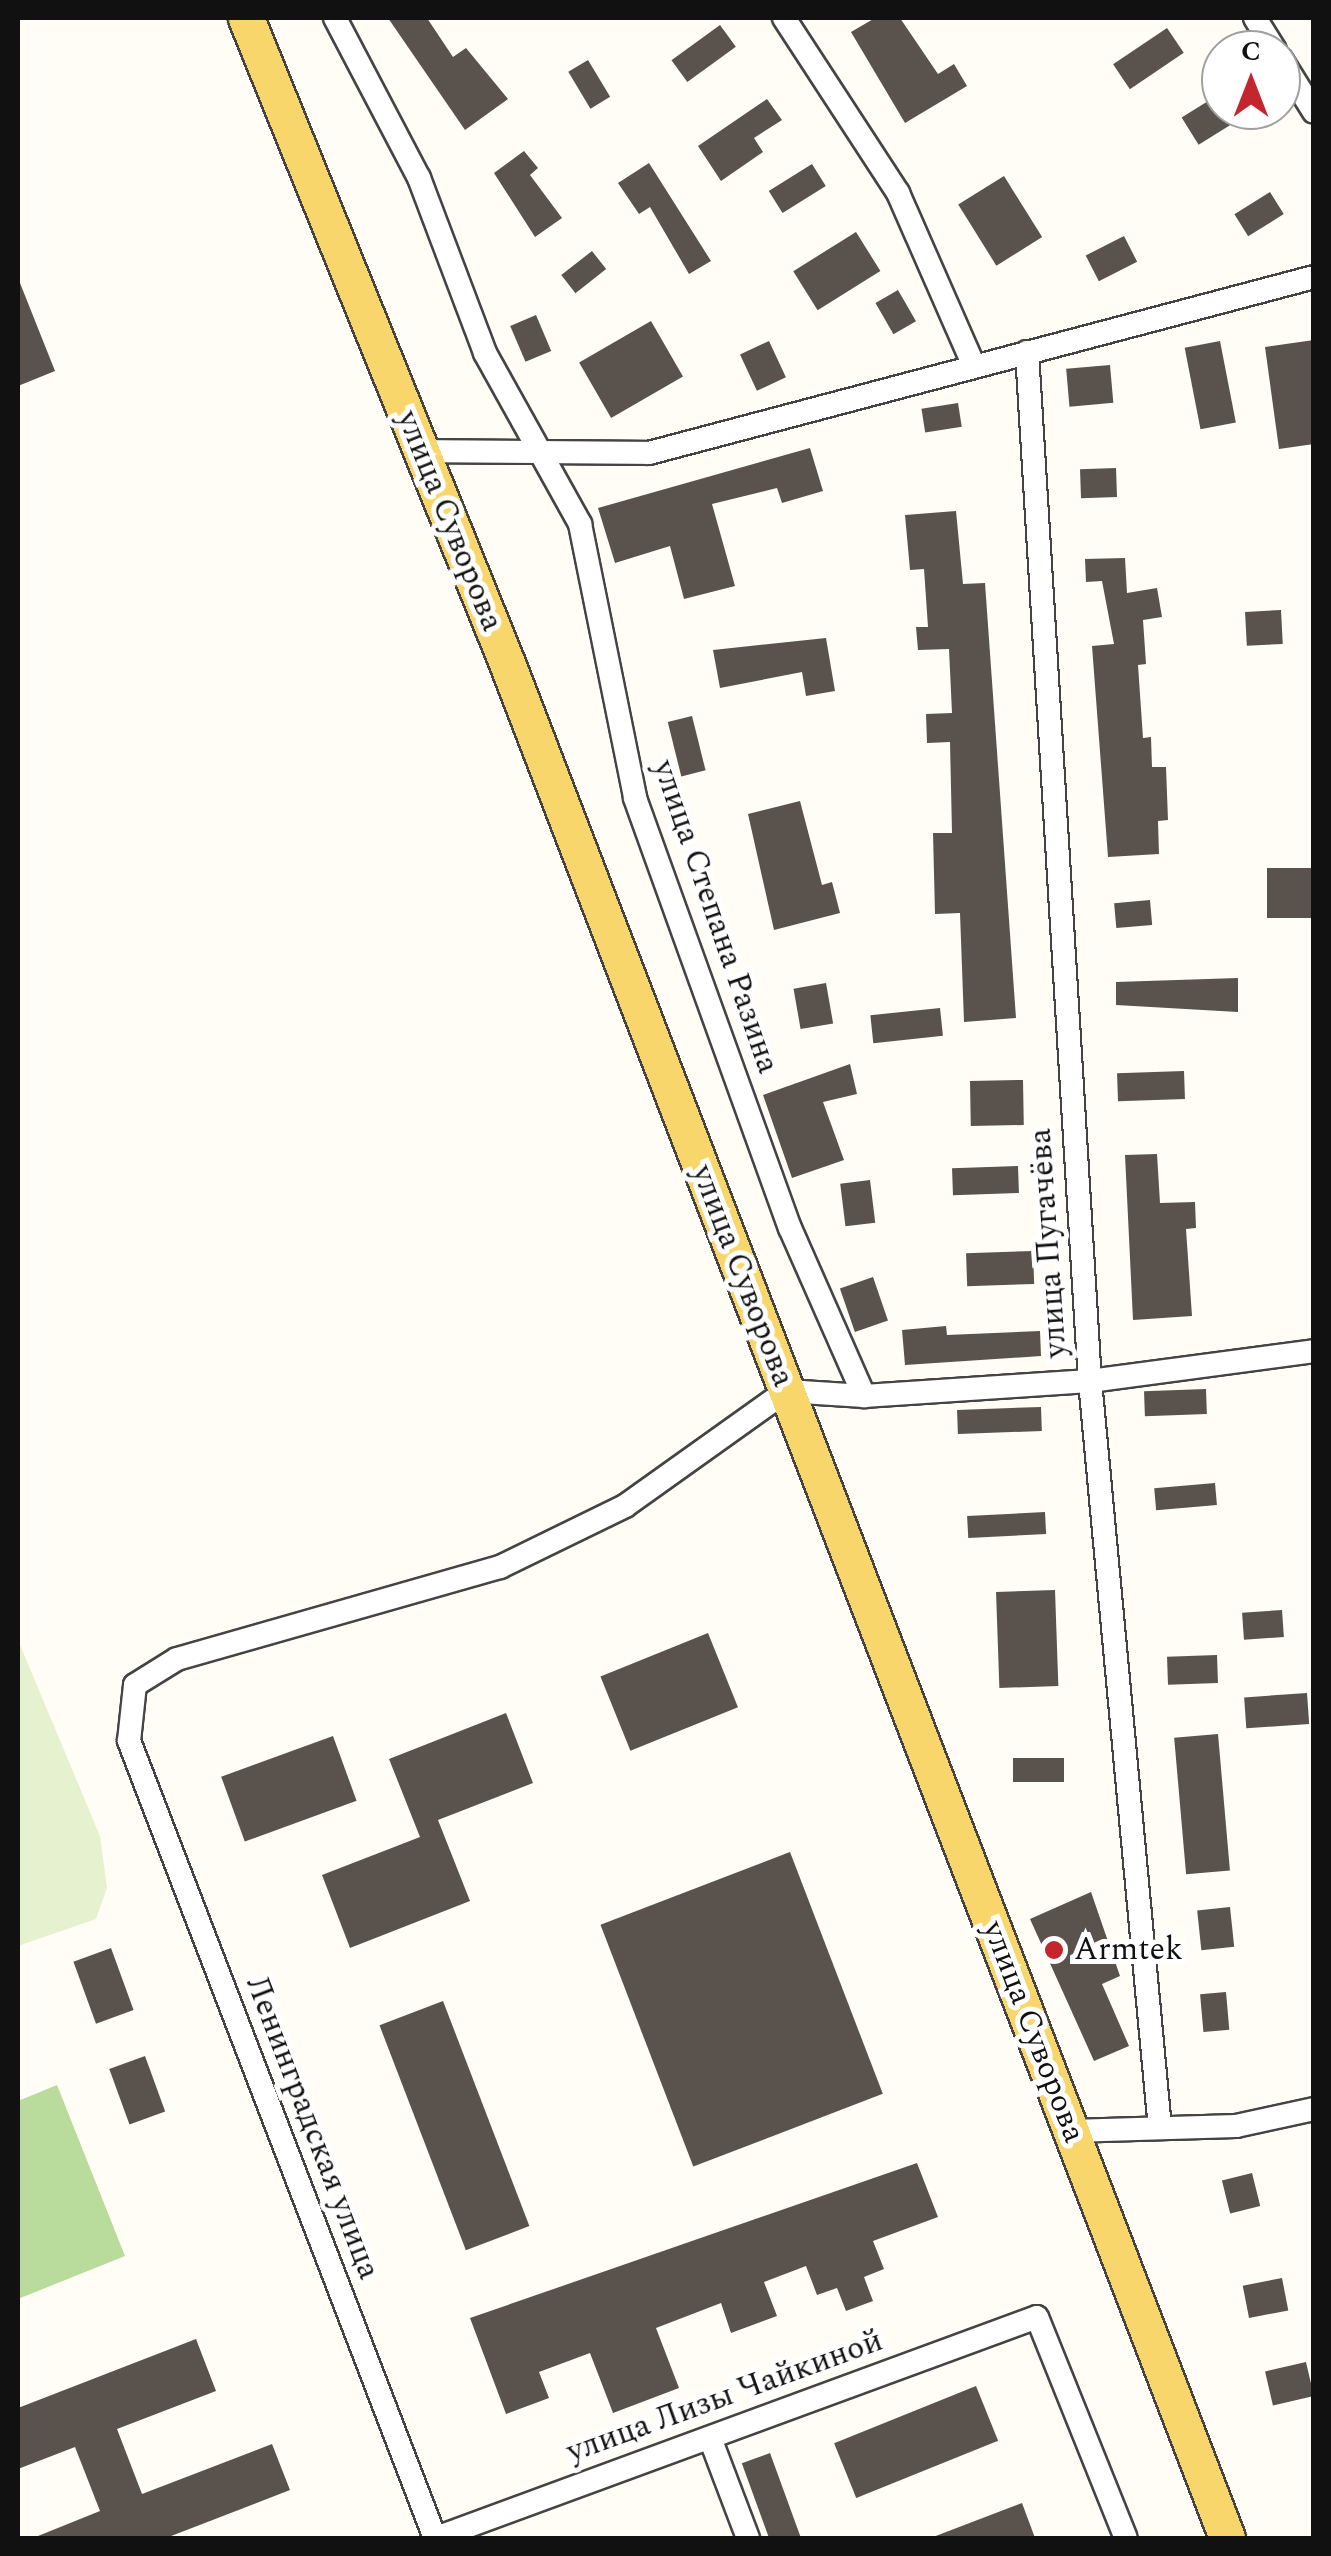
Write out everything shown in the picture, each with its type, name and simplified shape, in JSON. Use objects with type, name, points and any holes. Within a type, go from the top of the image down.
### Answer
[{"type":"main road","name":"улица Суворова","points":[[246,18],[420,451],[786,1391],[1227,2538]]},
{"type":"street","name":"улица Степана Разина","points":[[335,18],[420,178],[533,451],[580,524],[635,798],[790,1228],[864,1396]]},
{"type":"street","points":[[784,18],[898,192],[974,366]]},
{"type":"street","points":[[420,451],[648,453],[1314,277]]},
{"type":"street","name":"улица Пугачёва","points":[[1026,352],[1090,1381],[1160,2128]]},
{"type":"street","points":[[786,1391],[864,1396],[1090,1381],[1314,1350]]},
{"type":"street","name":"Ленинградская улица","points":[[435,2538],[129,1742],[136,1686],[177,1659],[500,1568],[626,1506],[786,1391]]},
{"type":"street","points":[[1071,2131],[1160,2128],[1314,2109]]},
{"type":"street","name":"улица Лизы Чайкиной","points":[[435,2538],[1037,2316],[1126,2538]]},
{"type":"street","points":[[710,2438],[748,2538]]},
{"type":"green space","points":[[18,1640],[100,1836],[107,1888],[96,1919],[18,1946]]},
{"type":"green space","points":[[57,2085],[125,2256],[18,2299],[18,2101]]},
{"type":"building","points":[[388,18],[427,18],[453,57],[466,48],[508,99],[465,130]]},
{"type":"building","points":[[875,18],[900,18],[938,74],[954,64],[967,86],[905,123],[851,32]]},
{"type":"building","points":[[720,25],[736,47],[687,82],[671,60]]},
{"type":"building","points":[[1167,28],[1184,53],[1130,89],[1113,64]]},
{"type":"building","points":[[588,60],[610,97],[590,109],[568,72]]},
{"type":"building","points":[[767,99],[782,120],[754,138],[763,152],[721,181],[698,146]]},
{"type":"building","points":[[1201,105],[1201,130],[1222,130],[1199,145],[1182,118]]},
{"type":"building","points":[[524,151],[538,168],[530,175],[562,218],[535,237],[494,173]]},
{"type":"building","points":[[649,163],[711,261],[689,274],[650,207],[639,214],[618,183]]},
{"type":"building","points":[[812,164],[826,186],[783,213],[769,191]]},
{"type":"building","points":[[1004,176],[1042,237],[996,266],[958,205]]},
{"type":"building","points":[[1270,192],[1284,214],[1248,236],[1234,214]]},
{"type":"building","points":[[856,232],[880,271],[818,310],[793,271]]},
{"type":"building","points":[[1124,236],[1137,262],[1099,281],[1086,256]]},
{"type":"building","points":[[592,251],[606,269],[575,293],[561,275]]},
{"type":"building","points":[[18,278],[55,371],[18,386]]},
{"type":"building","points":[[898,290],[916,321],[893,334],[875,303]]},
{"type":"building","points":[[536,315],[551,351],[525,362],[510,326]]},
{"type":"building","points":[[651,321],[683,376],[611,418],[579,363]]},
{"type":"building","points":[[1314,340],[1314,444],[1279,449],[1265,347]]},
{"type":"building","points":[[769,341],[786,377],[757,391],[740,355]]},
{"type":"building","points":[[1220,341],[1236,422],[1200,429],[1185,348]]},
{"type":"building","points":[[1110,365],[1113,403],[1069,407],[1066,369]]},
{"type":"building","points":[[958,403],[962,427],[925,432],[921,409]]},
{"type":"building","points":[[810,448],[823,491],[782,503],[777,488],[712,504],[735,586],[684,599],[670,546],[615,563],[598,508]]},
{"type":"building","points":[[1116,468],[1117,497],[1081,498],[1080,469]]},
{"type":"building","points":[[956,511],[963,584],[985,583],[1016,1018],[964,1022],[960,913],[935,914],[933,833],[952,833],[950,742],[927,743],[926,714],[952,713],[949,649],[918,650],[916,627],[928,627],[924,569],[910,570],[905,515]]},
{"type":"building","points":[[1125,558],[1127,593],[1157,588],[1162,617],[1143,620],[1146,664],[1138,665],[1143,738],[1151,737],[1152,767],[1166,767],[1168,820],[1158,821],[1159,854],[1108,857],[1092,646],[1114,644],[1102,581],[1086,582],[1085,559]]},
{"type":"building","points":[[1281,610],[1283,644],[1247,646],[1245,612]]},
{"type":"building","points":[[826,638],[835,691],[806,696],[802,672],[720,688],[713,650]]},
{"type":"building","points":[[692,716],[706,770],[681,776],[668,722]]},
{"type":"building","points":[[800,801],[822,885],[832,882],[840,913],[774,930],[748,814]]},
{"type":"building","points":[[1267,868],[1314,868],[1314,918],[1267,918]]},
{"type":"building","points":[[1150,900],[1152,925],[1116,928],[1114,903]]},
{"type":"building","points":[[1238,978],[1238,1012],[1116,1005],[1116,982]]},
{"type":"building","points":[[826,983],[833,1023],[801,1029],[794,989]]},
{"type":"building","points":[[940,1008],[943,1036],[873,1043],[870,1015]]},
{"type":"building","points":[[850,1064],[857,1094],[823,1102],[844,1160],[792,1178],[763,1095]]},
{"type":"building","points":[[1184,1071],[1185,1099],[1118,1101],[1117,1073]]},
{"type":"building","points":[[1023,1080],[1024,1125],[971,1126],[970,1081]]},
{"type":"building","points":[[1157,1154],[1160,1203],[1195,1202],[1196,1228],[1186,1229],[1192,1316],[1133,1320],[1125,1155]]},
{"type":"building","points":[[1018,1166],[1019,1193],[953,1195],[952,1168]]},
{"type":"building","points":[[870,1180],[875,1223],[845,1226],[840,1184]]},
{"type":"building","points":[[1033,1251],[1034,1284],[967,1286],[966,1253]]},
{"type":"building","points":[[873,1277],[888,1320],[855,1332],[840,1288]]},
{"type":"building","points":[[946,1326],[947,1335],[1040,1331],[1041,1356],[905,1365],[902,1330]]},
{"type":"building","points":[[1206,1389],[1207,1414],[1145,1416],[1144,1391]]},
{"type":"building","points":[[1041,1407],[1042,1431],[958,1434],[957,1410]]},
{"type":"building","points":[[1215,1483],[1217,1505],[1156,1510],[1154,1488]]},
{"type":"building","points":[[1045,1512],[1046,1534],[968,1538],[967,1516]]},
{"type":"building","points":[[1055,1590],[1058,1686],[999,1688],[996,1592]]},
{"type":"building","points":[[1282,1610],[1284,1637],[1244,1640],[1242,1613]]},
{"type":"building","points":[[708,1633],[738,1707],[630,1751],[600,1676]]},
{"type":"building","points":[[1217,1655],[1218,1683],[1168,1685],[1167,1657]]},
{"type":"building","points":[[1307,1693],[1309,1724],[1246,1728],[1244,1697]]},
{"type":"building","points":[[506,1713],[533,1783],[438,1820],[470,1901],[350,1948],[322,1875],[420,1837],[389,1759]]},
{"type":"building","points":[[1218,1734],[1230,1870],[1186,1874],[1174,1738]]},
{"type":"building","points":[[333,1736],[357,1801],[245,1842],[221,1777]]},
{"type":"building","points":[[1013,1758],[1064,1758],[1064,1782],[1013,1782]]},
{"type":"building","points":[[790,1852],[883,2094],[693,2167],[600,1925]]},
{"type":"building","points":[[1091,1892],[1120,1976],[1102,1984],[1129,2046],[1094,2061],[1030,1919]]},
{"type":"building","points":[[1230,1907],[1234,1947],[1201,1950],[1197,1910]]},
{"type":"building","points":[[111,1948],[134,2010],[96,2024],[73,1962]]},
{"type":"building","points":[[1226,1992],[1229,2030],[1203,2032],[1200,1994]]},
{"type":"building","points":[[443,2001],[529,2226],[466,2250],[380,2025]]},
{"type":"building","points":[[145,2056],[165,2111],[129,2124],[109,2069]]},
{"type":"building","points":[[917,2163],[938,2217],[873,2241],[884,2269],[864,2277],[873,2301],[846,2311],[837,2288],[817,2295],[806,2266],[764,2282],[777,2316],[731,2333],[721,2303],[656,2328],[679,2388],[613,2413],[590,2353],[539,2372],[549,2398],[506,2414],[470,2318]]},
{"type":"building","points":[[1252,2173],[1260,2206],[1230,2213],[1222,2180]]},
{"type":"building","points":[[1282,2278],[1288,2310],[1249,2318],[1243,2286]]},
{"type":"building","points":[[196,2339],[216,2391],[117,2429],[142,2494],[272,2444],[290,2490],[166,2538],[33,2538],[100,2511],[75,2447],[18,2469],[18,2408]]},
{"type":"building","points":[[1306,2362],[1314,2396],[1273,2406],[1265,2371]]},
{"type":"building","points":[[976,2386],[998,2441],[856,2498],[834,2443]]},
{"type":"building","points":[[770,2453],[801,2538],[769,2538],[742,2463]]},
{"type":"building","points":[[1022,2503],[1035,2538],[933,2538],[933,2537]]},
{"type":"place","name":"Armtek","points":[[1054,1950]]}]
